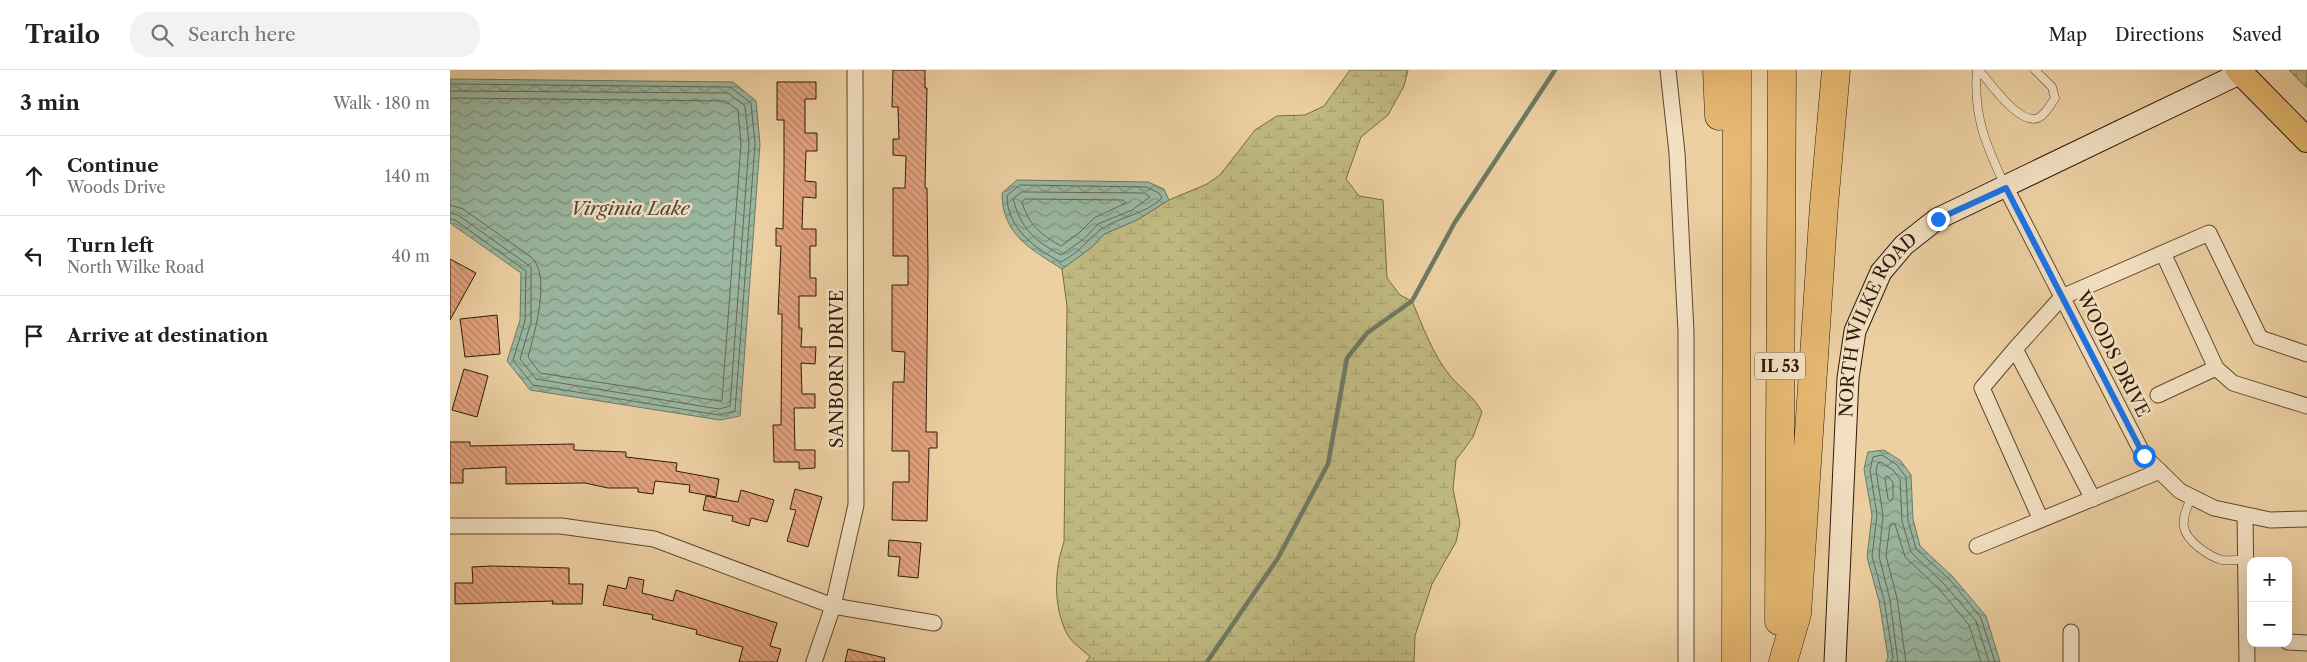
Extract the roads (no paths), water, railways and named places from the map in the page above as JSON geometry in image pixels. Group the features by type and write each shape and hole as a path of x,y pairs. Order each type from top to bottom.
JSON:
{"highway":[{"path":"1717,70 1736,423"},
{"name":"IL 53","path":"1736,70 1736,662"},
{"name":"IL 53","path":"1778,662 1782,70"},
{"path":"1783,662 1797,614 1824,205 1836,70"}],"main road":[{"path":"2240,71 2307,140"}],"street":[{"name":"SANBORN DRIVE","path":"814,662 833,606 856,505 855,70"},
{"path":"1668,70 1677,153 1686,332 1686,662"},
{"name":"NORTH WILKE ROAD","path":"1835,662 1848,378 1855,331 1881,272 1904,245 1938,219 2006,188 2240,71"},
{"name":"WOODS DRIVE","path":"2006,188 2144,456 2180,491 2214,508 2270,520 2307,519"},
{"path":"2040,520 1982,388 2062,297 2209,233 2260,338 2307,354"},
{"path":"2163,253 2216,368 2234,383 2307,406"},
{"path":"2015,350 2093,499"},
{"path":"2158,395 2216,368"},
{"path":"1977,546 2160,472"},
{"path":"2245,515 2248,602"},
{"path":"450,526 561,526 654,539 833,606 934,623"},
{"path":"2071,632 2071,662"},
{"path":"2292,642 2307,643"},
{"path":"2247,662 2248,647"}],"lane":[{"path":"1978,70 2019,115 2029,120 2040,117 2055,98 2052,87 2035,70"},
{"path":"1978,70 1976,109 1982,134 2006,188"},
{"path":"2191,497 2184,517 2184,529 2194,542 2213,558 2225,561 2246,559"}],"water":[{"name":"Virginia Lake","path":"450,79 733,82 756,101 760,144 740,416 720,420 530,390 507,361 520,320 521,273 450,223"},
{"path":"1017,180 1148,182 1164,189 1169,200 1137,220 1104,234 1092,247 1062,269 1020,239 1007,220 1003,208 1002,193"},
{"path":"1884,450 1901,461 1911,475 1913,519 1920,546 1953,577 1986,616 2000,662 1886,662 1888,657 1879,601 1867,557 1872,515 1864,469 1868,452"}],"waterway":[{"path":"1207,662 1278,558 1328,464 1347,358 1367,333 1412,301 1455,222 1555,70"}]}
